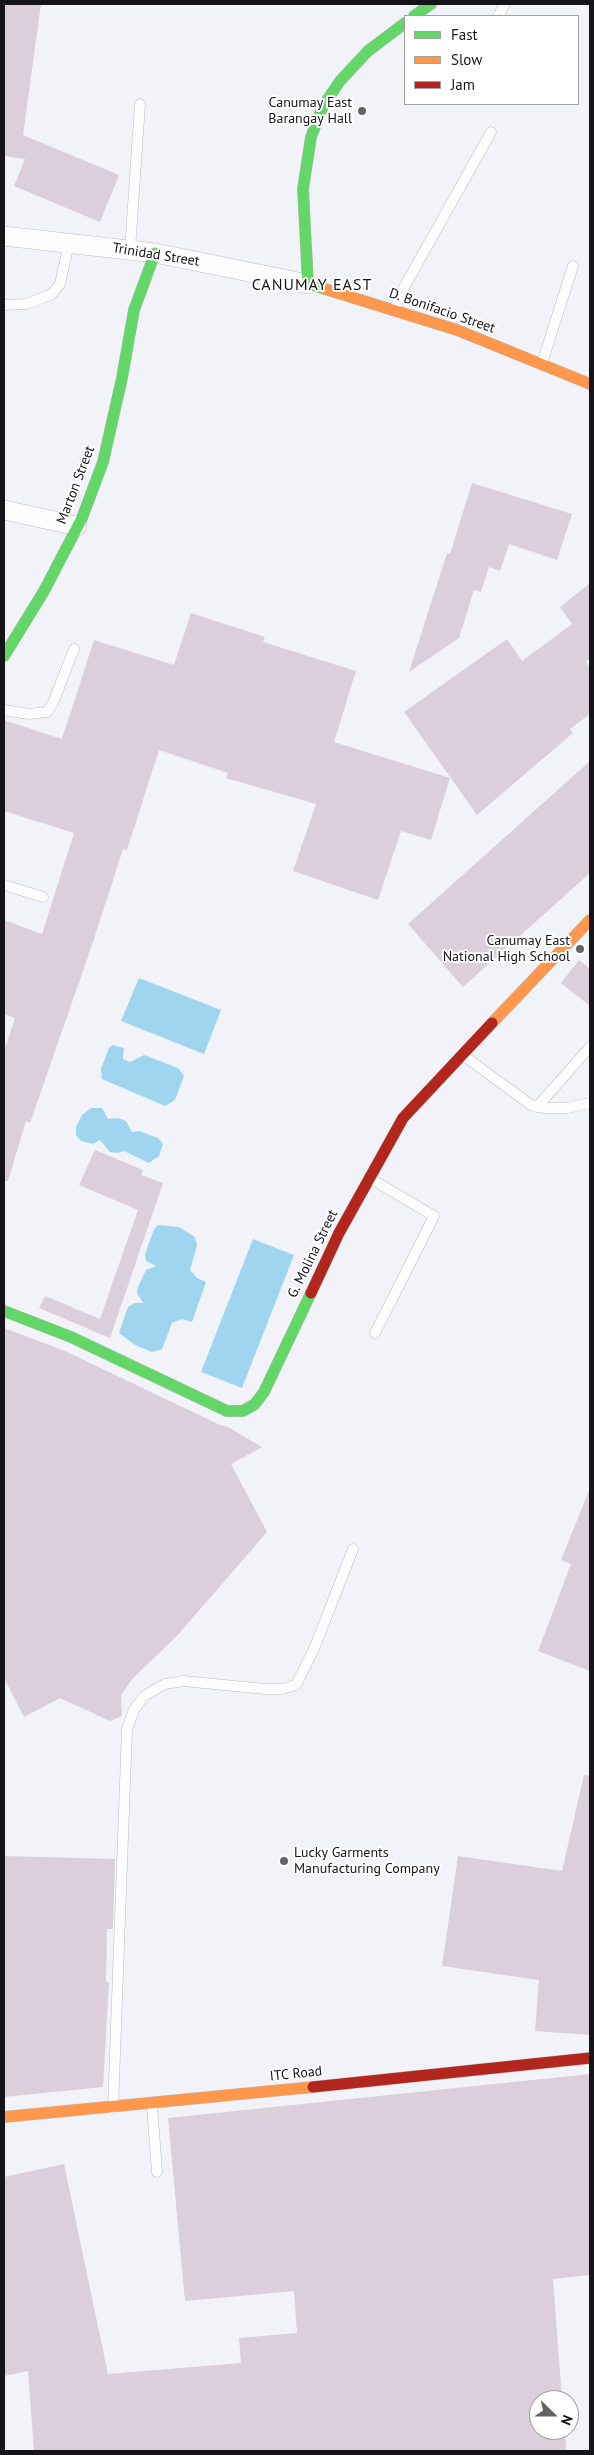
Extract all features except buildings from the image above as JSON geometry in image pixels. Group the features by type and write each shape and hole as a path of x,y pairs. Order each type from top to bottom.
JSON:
{"street":[{"path":"415,15 431,4"},
{"path":"308,284 303,189 314,129 323,106 340,81 368,51 404,24"},
{"name":"Trinidad Street","path":"4,236 155,253 308,284"},
{"name":"Marton Street","path":"4,656 44,591 78,526 103,462 122,378 134,310 155,253"},
{"name":"D. Bonifacio Street","path":"308,284 395,309 457,330 590,384"},
{"path":"4,510 78,526"},
{"name":"G. Molina Street","path":"4,1311 19,1315 71,1337 227,1411 242,1411 255,1404 264,1392 346,1207 368,1178 403,1118 590,920"},
{"name":"ITC Road","path":"4,2117 113,2108 590,2058"}],"lane":[{"path":"499,15 505,4"},
{"path":"130,250 140,104"},
{"path":"395,309 401,294 490,132"},
{"path":"4,306 26,304 52,294 60,284 69,243"},
{"path":"542,364 573,266"},
{"path":"4,710 28,714 48,712 74,649"},
{"path":"4,885 43,897"},
{"path":"537,1107 590,1047"},
{"path":"463,1055 515,1094 537,1107 567,1108 590,1103"},
{"path":"368,1178 434,1216 375,1333"},
{"path":"113,2108 127,1729 134,1710 144,1696 165,1684 183,1681 265,1689 282,1689 296,1685 307,1664 354,1549"},
{"path":"152,2104 157,2172"}],"water":[{"path":"139,978 221,1010 204,1054 121,1021"},
{"path":"113,1045 124,1048 123,1059 130,1062 144,1055 178,1068 184,1076 175,1100 165,1106 102,1079 101,1069 109,1048"},
{"path":"91,1108 102,1108 108,1119 118,1118 126,1121 132,1132 139,1131 158,1138 163,1144 159,1156 149,1163 124,1151 118,1153 110,1152 100,1140 93,1144 81,1141 76,1135 76,1127 82,1115"},
{"path":"158,1225 179,1227 195,1237 197,1245 190,1270 197,1278 206,1282 192,1322 182,1319 172,1323 162,1349 152,1352 135,1345 119,1333 128,1307 135,1303 143,1303 137,1293 138,1287 146,1270 156,1266 146,1261 145,1254 154,1229"},
{"path":"253,1239 294,1255 242,1388 201,1372"}],"traffic: fast":[{"path":"415,15 431,4"},
{"path":"325,289 308,284 303,189 311,137 323,106 340,81 368,51 404,24"},
{"path":"4,656 44,591 82,518 103,462 122,378 134,310 155,253"},
{"path":"4,1311 71,1337 227,1411 243,1411 255,1404 264,1392 311,1293"}],"traffic: slow":[{"path":"325,289 457,330 590,384"},
{"path":"492,1023 590,920"},
{"path":"4,2117 313,2087"}],"traffic: jam":[{"path":"311,1293 339,1233 403,1118 492,1023"},
{"path":"313,2087 590,2058"}],"place":[{"name":"Canumay East Barangay Hall","path":"362,111"},
{"name":"Canumay East National High School","path":"580,949"},
{"name":"Lucky Garments Manufacturing Company","path":"284,1861"}],"district":[{"name":"CANUMAY EAST","path":"312,285"}]}
